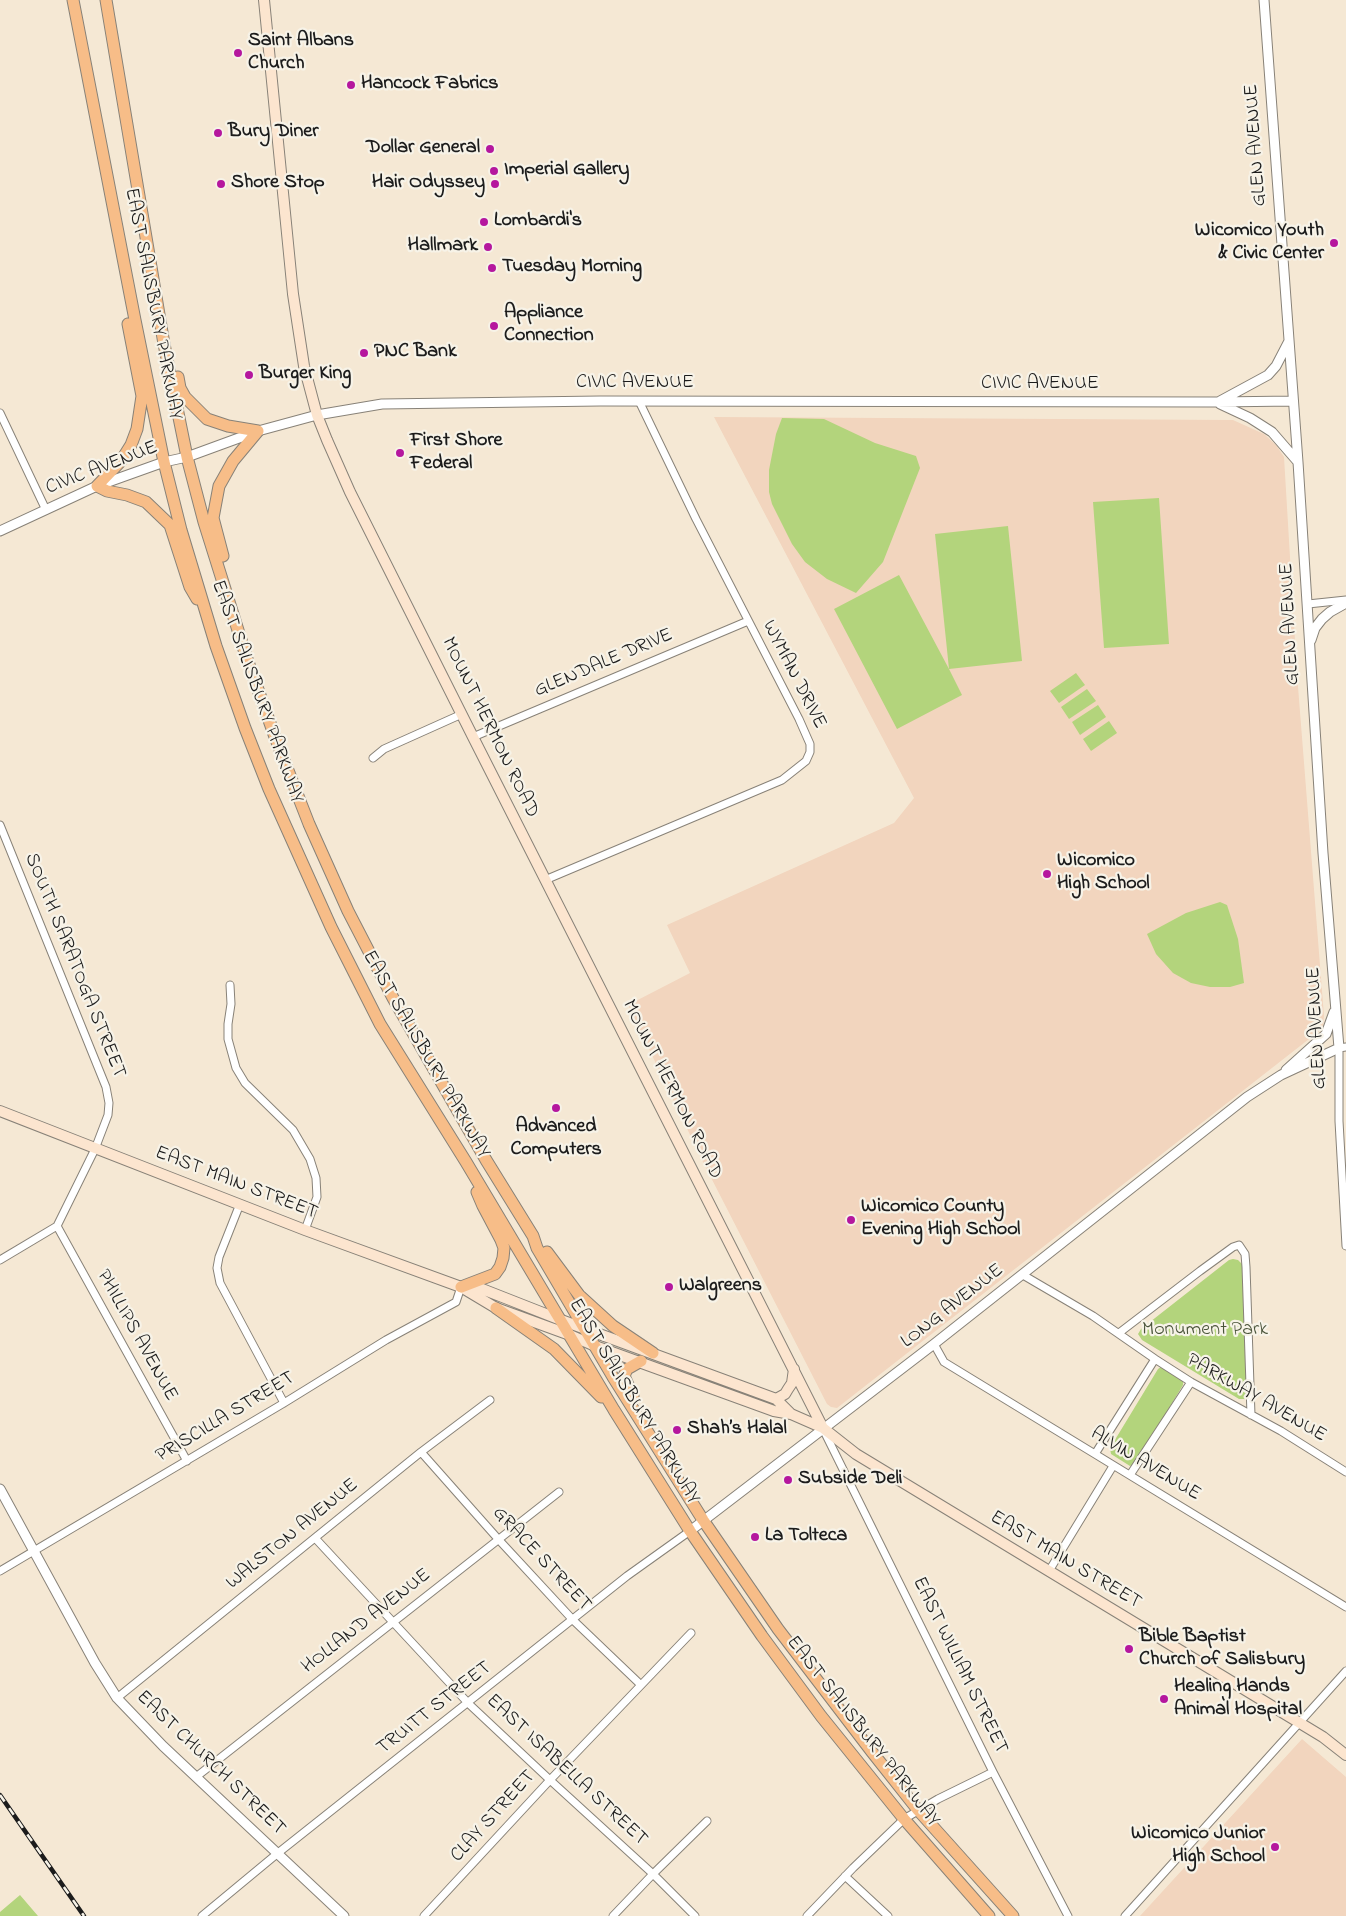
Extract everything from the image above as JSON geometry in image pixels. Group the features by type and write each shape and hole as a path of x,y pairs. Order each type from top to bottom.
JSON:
{"main road":[{"name":"EAST SALISBURY PARKWAY","path":"73,0 164,462 181,530 219,655 268,789 330,927 380,1024 466,1162 614,1410 690,1531 792,1676 904,1819 990,1916"},
{"name":"EAST SALISBURY PARKWAY","path":"106,0 150,261 187,457 204,522 247,659 275,737 309,824 348,911 393,998 532,1236 537,1248 646,1430 703,1520 778,1629 856,1731 918,1810 1013,1916"},
{"name":"MOUNT HERMON ROAD","path":"264,0 293,294 304,366 317,415 350,492 823,1428"},
{"path":"118,235 126,315 142,396 137,429 131,445 120,461 97,486 107,491 127,495 146,502 170,525 190,587 206,614"},
{"path":"150,261 164,302 180,388 185,397 194,407 213,421 228,426 258,431 227,470 219,486 213,518 219,544 246,628 247,659"},
{"name":"EAST MAIN STREET","path":"0,1112 461,1288 496,1308 774,1411 791,1414 823,1428 856,1454 1323,1737 1346,1755"},
{"path":"461,1288 495,1274 500,1267 504,1248 483,1206 466,1162"},
{"path":"532,1236 542,1245 579,1295 613,1326 653,1353"},
{"name":"EAST MAIN STREET","path":"461,1288 477,1287 776,1399 791,1414"},
{"path":"496,1308 554,1349 614,1410"},
{"path":"641,1361 628,1369 624,1376 627,1386 639,1405 646,1430"},
{"path":"776,1399 788,1390 792,1383 794,1369"}],"street":[{"name":"GLEN AVENUE","path":"1264,0 1290,341 1308,604 1309,645 1336,1007 1343,1047 1339,1121 1346,1246"},
{"path":"1217,402 1268,375 1276,366 1290,341"},
{"name":"CIVIC AVENUE","path":"0,531 97,486 164,462 187,457 258,431 317,415 358,407 406,403 1293,401"},
{"name":"WYMAN DRIVE","path":"545,880 782,780 806,761 810,752 810,744 806,734 639,402"},
{"path":"1217,402 1250,418 1272,432 1298,462"},
{"path":"0,414 46,510"},
{"path":"1308,604 1346,602"},
{"path":"1309,645 1315,628 1322,619 1346,602"},
{"name":"GLENDALE DRIVE","path":"473,737 748,621"},
{"path":"373,758 384,749 462,714"},
{"name":"SOUTH SARATOGA STREET","path":"0,824 106,1087 109,1103 108,1115 95,1149 58,1226"},
{"path":"230,985 231,1004 228,1039 236,1068 245,1083 293,1130 310,1159 316,1176 317,1197 305,1230"},
{"path":"1281,1075 1326,1034 1336,1007"},
{"name":"LONG AVENUE","path":"690,1531 1023,1275 1247,1097 1281,1075 1343,1047"},
{"path":"240,1204 219,1257 217,1268 220,1283 284,1403"},
{"path":"0,1260 58,1226"},
{"name":"PHILLIPS AVENUE","path":"58,1226 187,1461"},
{"path":"1119,1333 1233,1247 1239,1246 1245,1254 1246,1268 1251,1415"},
{"name":"PARKWAY AVENUE","path":"1023,1275 1119,1333 1191,1382 1251,1415 1346,1472"},
{"name":"PRISCILLA STREET","path":"0,1572 386,1340 456,1302 461,1288"},
{"name":"ALVIN AVENUE","path":"934,1344 944,1362 1346,1607"},
{"path":"1095,1454 1155,1359"},
{"path":"1130,1475 1191,1382"},
{"name":"WALSTON AVENUE","path":"117,1698 421,1452 490,1400"},
{"name":"EAST WILLIAM STREET","path":"823,1428 994,1772 1068,1916"},
{"name":"GRACE STREET","path":"421,1452 573,1620 641,1685"},
{"path":"1048,1572 1113,1466"},
{"name":"EAST CHURCH STREET","path":"0,1489 95,1663 117,1698 142,1726 196,1778 344,1916"},
{"name":"HOLLAND AVENUE","path":"196,1778 559,1492"},
{"name":"TRUITT STREET","path":"202,1916 278,1853 573,1620 666,1547 690,1531"},
{"name":"EAST ISABELLA STREET","path":"315,1538 469,1704 653,1874 695,1916"},
{"name":"CLAY STREET","path":"424,1916 550,1780 691,1633"},
{"path":"1125,1916 1346,1671"},
{"path":"807,1916 904,1819 994,1772"},
{"path":"613,1916 707,1821"},
{"path":"845,1876 888,1916"}],"shaded area":[{"name":"Wicomico High School","path":"714,417 1233,420 1264,434 1276,445 1284,457 1297,674 1324,1016 1323,1026 1318,1032 837,1408 827,1404 703,1162 628,1005 690,973 667,925 894,823 914,798"},
{"name":"Wicomico Junior High School","path":"1302,1739 1346,1777 1346,1916 1140,1916"}],"green space":[{"path":"782,418 824,419 875,443 916,456 920,468 883,562 856,593 827,579 805,562 792,544 772,504 769,492 769,470 776,434"},
{"path":"1159,498 1169,644 1104,648 1093,502"},
{"path":"1008,526 1022,661 949,669 935,534"},
{"path":"899,575 962,695 897,729 834,609"},
{"path":"1076,673 1085,685 1059,703 1050,691"},
{"path":"1087,689 1096,701 1069,719 1061,707"},
{"path":"1098,705 1106,717 1080,735 1072,722"},
{"path":"1109,721 1117,733 1091,751 1083,739"},
{"path":"1220,902 1227,905 1238,939 1244,983 1230,987 1210,987 1191,983 1173,973 1156,954 1147,934 1186,913"},
{"name":"Monument Park","path":"1229,1260 1238,1260 1243,1265 1249,1395 1244,1399 1239,1399 1142,1340 1138,1334 1141,1329"},
{"path":"1162,1366 1183,1380 1183,1385 1136,1463 1130,1466 1111,1454 1110,1448 1158,1369"},
{"path":"20,1895 38,1916 0,1916 0,1912"}],"railway":[{"path":"0,1795 84,1916"}],"place":[{"name":"Saint Albans Church","path":"238,53"},
{"name":"Hancock Fabrics","path":"351,85"},
{"name":"Bury Diner","path":"218,133"},
{"name":"Dollar General","path":"490,149"},
{"name":"Imperial Gallery","path":"494,171"},
{"name":"Shore Stop","path":"221,184"},
{"name":"Hair Odyssey","path":"495,184"},
{"name":"Lombardi's","path":"484,222"},
{"name":"Wicomico Youth & Civic Center","path":"1334,243"},
{"name":"Hallmark","path":"488,247"},
{"name":"Tuesday Morning","path":"492,268"},
{"name":"Appliance Connection","path":"494,326"},
{"name":"PNC Bank","path":"364,353"},
{"name":"Burger King","path":"249,375"},
{"name":"First Shore Federal","path":"400,453"},
{"name":"Wicomico High School","path":"1047,874"},
{"name":"Advanced Computers","path":"556,1108"},
{"name":"Wicomico County Evening High School","path":"851,1220"},
{"name":"Walgreens","path":"669,1287"},
{"name":"Shah’s Halal","path":"677,1430"},
{"name":"Subside Deli","path":"788,1480"},
{"name":"La Tolteca","path":"755,1537"},
{"name":"Bible Baptist Church of Salisbury","path":"1129,1649"},
{"name":"Healing Hands Animal Hospital","path":"1164,1699"},
{"name":"Wicomico Junior High School","path":"1275,1847"}]}
